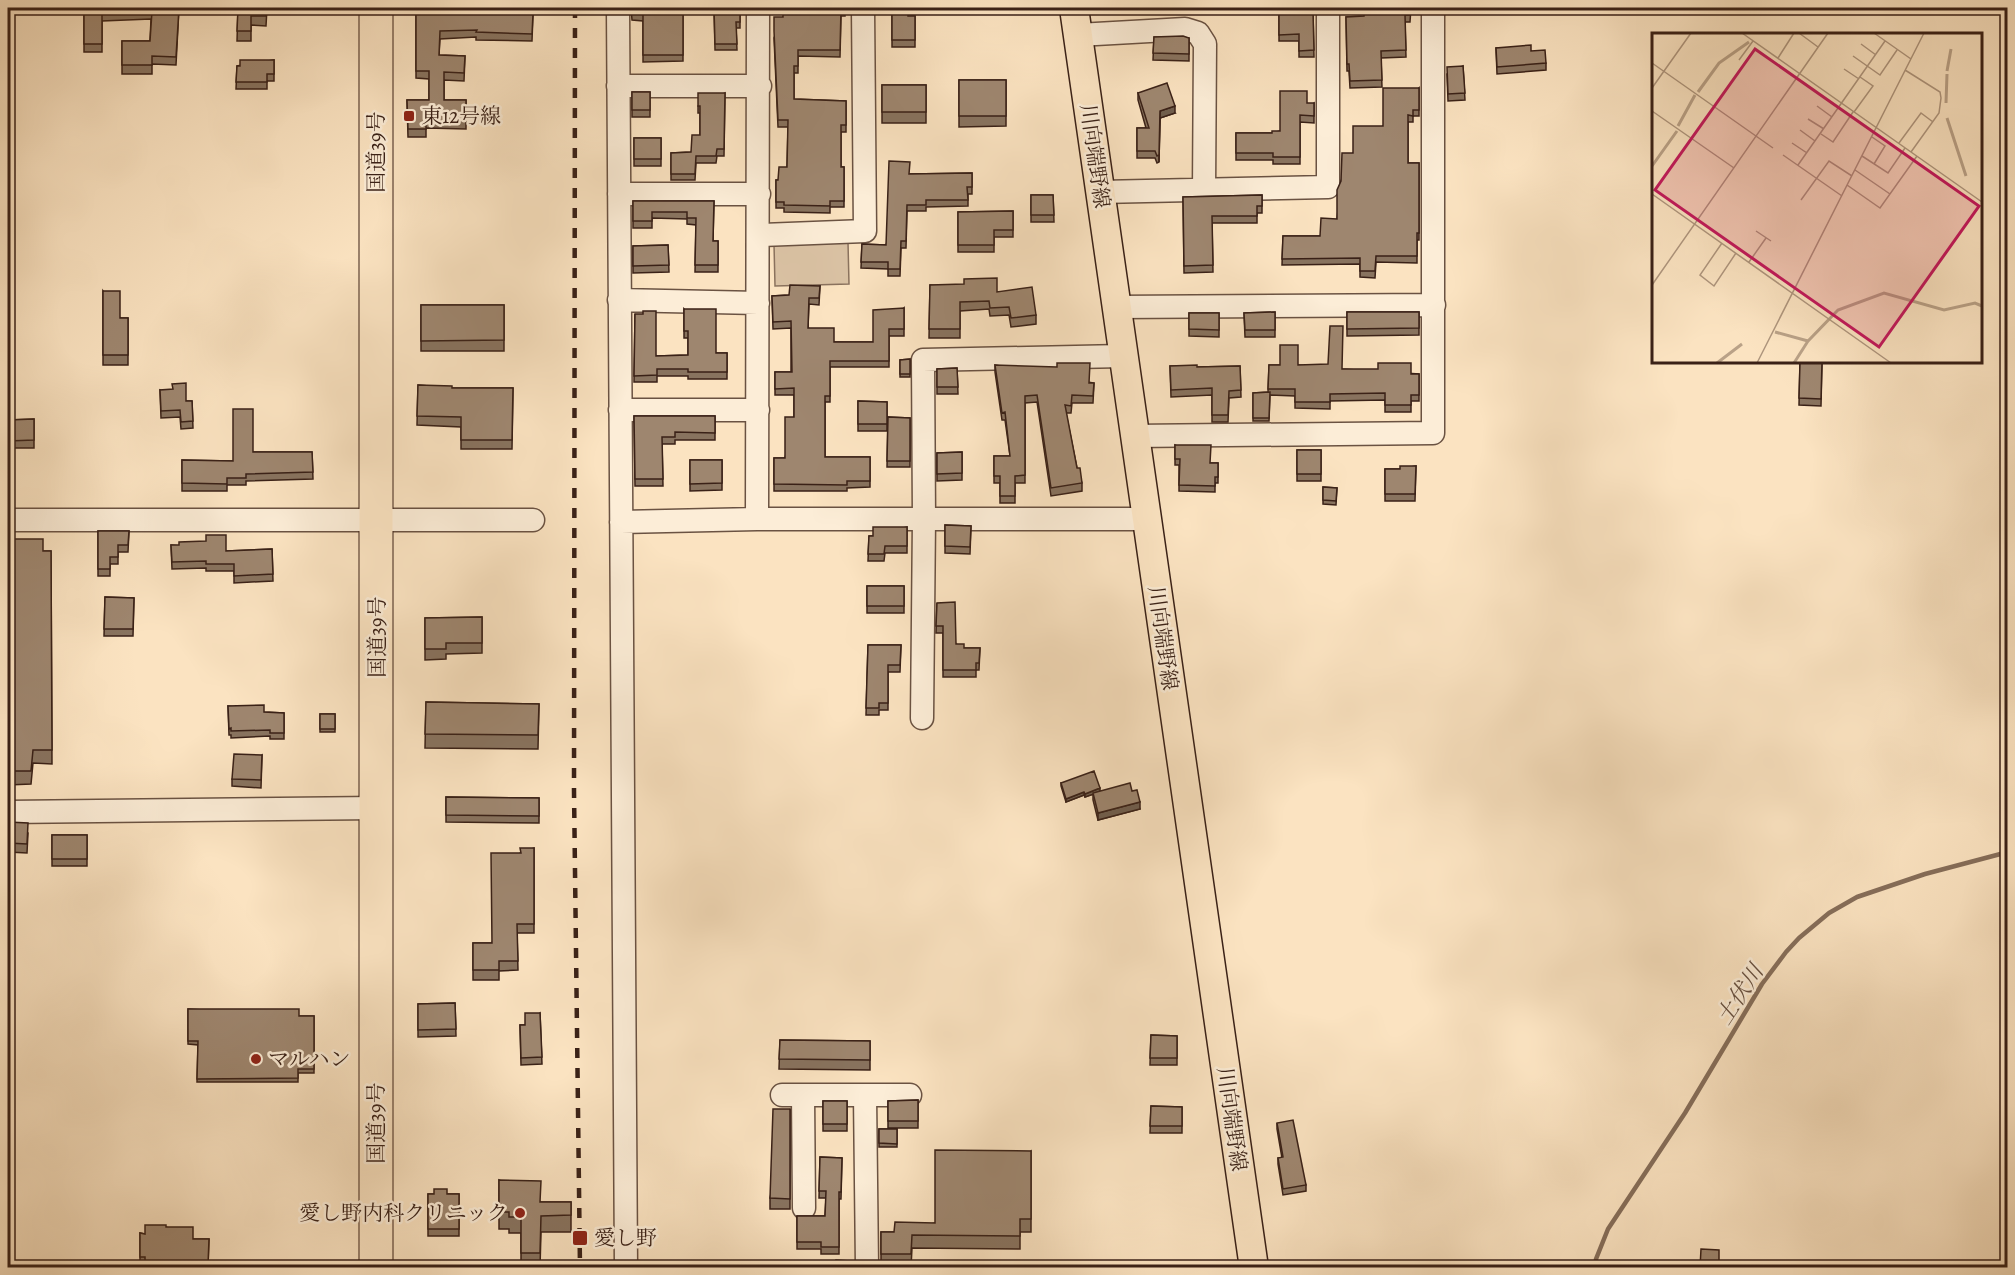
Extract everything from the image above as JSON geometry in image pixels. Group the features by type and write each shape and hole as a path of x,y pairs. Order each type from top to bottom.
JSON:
{"highway":[{"name":"国道39号","path":"376,8 376,1268"}],"main road":[{"name":"川向端野線","path":"1074,8 1254,1268"}],"street":[{"path":"618,8 626,1268"},
{"path":"758,519 759,8"},
{"path":"759,235 865,231 863,8"},
{"path":"1100,192 1328,188 1328,8"},
{"path":"1134,436 1433,433 1433,8"},
{"path":"1078,35 1185,29 1198,33 1205,44 1204,190"},
{"path":"618,86 759,86"},
{"path":"619,194 759,194"},
{"path":"620,300 759,303"},
{"path":"1116,308 1434,305"},
{"path":"922,718 923,360 1123,356"},
{"path":"620,410 758,410"},
{"path":"621,522 758,519 1146,519"},
{"path":"8,520 533,520"},
{"path":"8,812 377,808"},
{"path":"804,1208 793,1095 910,1095"},
{"path":"865,1095 867,1268"}],"shaded area":[{"path":"848,242 849,284 775,286 774,244"}],"building":[{"path":"84,8 179,8 176,57 152,56 152,65 122,65 122,41 150,41 152,11 102,12 102,44 84,44"},
{"path":"238,8 267,8 266,16 251,16 251,31 237,31"},
{"path":"416,8 460,8 460,13 499,12 499,8 515,8 515,13 533,14 532,34 476,32 477,30 440,31 439,55 465,56 464,73 444,72 444,100 466,100 466,121 426,121 426,129 408,129 407,100 429,100 429,71 416,71"},
{"path":"631,8 683,8 683,55 643,55 643,14 632,14"},
{"path":"714,8 740,9 740,22 736,22 737,44 715,44"},
{"path":"783,8 845,8 841,10 840,50 798,50 798,66 794,66 794,99 846,101 846,125 841,125 844,201 830,201 830,206 784,205 784,202 776,202 776,180 778,180 779,167 787,167 788,120 778,120 774,31 774,17 783,17"},
{"path":"892,8 908,8 908,16 915,16 915,40 892,40"},
{"path":"1364,8 1410,8 1410,15 1405,15 1406,50 1381,51 1382,80 1350,81 1349,64 1347,64 1346,17 1364,16"},
{"path":"1313,12 1314,50 1299,51 1299,34 1279,35 1279,13"},
{"path":"1183,36 1189,38 1189,54 1153,53 1154,37"},
{"path":"1531,45 1531,51 1545,50 1546,63 1497,67 1496,48"},
{"path":"240,60 274,60 274,74 267,74 267,82 236,82 237,66 240,66"},
{"path":"1463,66 1465,93 1448,94 1447,67"},
{"path":"959,80 1006,80 1006,116 959,116"},
{"path":"1167,83 1175,106 1160,111 1159,155 1157,156 1155,151 1137,151 1137,128 1149,128 1138,93"},
{"path":"882,85 926,85 926,112 882,112"},
{"path":"1383,88 1419,88 1419,110 1413,110 1413,116 1408,115 1408,163 1419,163 1417,256 1376,256 1375,271 1360,271 1360,258 1282,259 1283,236 1320,236 1321,218 1337,219 1337,190 1341,181 1342,153 1353,153 1353,126 1383,126"},
{"path":"1280,91 1307,91 1307,103 1314,103 1314,116 1300,115 1300,157 1273,157 1273,153 1236,153 1236,133 1280,131"},
{"path":"632,92 650,92 650,110 632,110"},
{"path":"698,93 725,93 724,149 717,149 716,156 696,156 695,174 671,174 671,153 691,152 692,135 700,135"},
{"path":"634,138 661,138 661,159 634,159"},
{"path":"889,161 910,162 909,174 972,173 972,187 967,187 968,200 926,200 926,205 907,205 906,241 901,241 900,269 888,269 888,262 861,262 862,244 886,245"},
{"path":"1031,195 1053,195 1054,215 1031,215"},
{"path":"1262,195 1262,206 1257,206 1257,216 1212,216 1213,265 1184,266 1183,197"},
{"path":"633,201 714,201 713,241 718,241 718,265 695,265 696,218 687,218 687,212 652,212 652,221 633,221"},
{"path":"1013,211 1013,230 994,230 994,245 958,245 958,212"},
{"path":"668,245 669,265 633,266 633,246"},
{"path":"997,278 997,292 1032,287 1036,315 1011,318 1009,307 990,308 989,301 960,302 960,329 929,329 930,285 964,284 964,279"},
{"path":"790,285 820,286 819,298 809,298 808,328 834,328 834,342 873,342 873,310 904,308 904,329 889,329 889,361 830,361 830,396 825,396 825,457 870,457 870,481 847,481 847,485 774,484 774,458 785,458 785,417 794,417 794,388 775,389 775,372 792,372 791,321 773,322 772,296 789,295"},
{"path":"103,291 120,291 120,318 128,318 128,355 103,355"},
{"path":"421,305 504,305 504,340 421,341"},
{"path":"684,309 716,309 716,353 727,353 727,372 657,369 657,375 634,376 635,314 643,314 643,311 656,311 656,356 688,355 688,331 684,331"},
{"path":"1275,312 1275,330 1245,330 1244,313"},
{"path":"1347,312 1419,312 1419,328 1347,329"},
{"path":"1189,313 1219,313 1219,330 1189,329"},
{"path":"1330,326 1343,326 1342,369 1378,369 1378,363 1411,363 1411,374 1419,374 1419,395 1411,395 1411,405 1385,405 1385,393 1330,394 1330,402 1295,402 1295,389 1268,389 1269,365 1280,365 1280,345 1298,345 1298,365 1328,364"},
{"path":"910,359 910,374 900,374 900,360"},
{"path":"1057,363 1090,363 1089,383 1094,383 1093,396 1072,395 1071,406 1065,405 1082,483 1051,488 1037,395 1025,396 1025,475 1015,476 1015,496 1000,496 1000,476 994,476 994,456 1010,456 1005,412 1002,413 995,365 1057,367"},
{"path":"1800,363 1822,363 1821,399 1799,398"},
{"path":"1197,365 1197,367 1240,366 1241,390 1229,391 1228,415 1212,415 1212,388 1171,390 1170,366"},
{"path":"957,368 958,387 937,387 937,369"},
{"path":"186,383 186,401 192,401 193,421 181,422 180,410 161,411 160,390 173,389 172,384"},
{"path":"418,385 452,386 452,388 513,388 512,440 461,440 461,417 417,416"},
{"path":"1270,392 1269,418 1253,418 1253,393"},
{"path":"858,401 887,402 887,424 858,424"},
{"path":"233,409 253,409 253,452 312,452 313,472 246,474 246,478 227,478 227,484 182,483 182,460 233,461"},
{"path":"634,416 715,416 715,433 675,432 675,437 662,437 663,479 635,479"},
{"path":"888,417 910,418 910,461 887,461"},
{"path":"34,419 34,440 8,441 8,420"},
{"path":"1175,445 1211,445 1210,463 1218,463 1218,477 1215,477 1215,486 1179,485 1180,459 1175,459"},
{"path":"1297,450 1321,450 1321,474 1297,474"},
{"path":"962,452 962,473 937,474 937,453"},
{"path":"690,460 722,460 722,483 690,484"},
{"path":"1400,466 1416,466 1415,494 1385,494 1385,469 1400,469"},
{"path":"1323,487 1337,488 1336,501 1323,500"},
{"path":"945,525 971,526 970,547 945,546"},
{"path":"873,527 907,527 907,546 885,546 884,554 868,554 869,536 873,536"},
{"path":"98,531 129,531 128,545 118,545 118,557 110,557 110,569 98,569"},
{"path":"206,535 226,535 226,551 272,549 273,574 234,576 234,564 206,564 206,561 172,562 171,545 179,545 179,542 206,541"},
{"path":"8,539 43,539 43,551 51,551 52,750 33,750 31,771 8,771"},
{"path":"867,586 904,586 904,606 867,606"},
{"path":"105,597 134,598 133,629 104,629"},
{"path":"955,602 956,644 964,644 964,648 980,648 976,670 943,670 943,626 936,626 937,603"},
{"path":"482,617 482,643 446,643 446,649 425,649 425,618"},
{"path":"868,645 901,645 900,665 888,665 888,703 879,703 879,708 866,708"},
{"path":"426,702 539,704 538,735 425,734"},
{"path":"264,705 264,712 284,713 284,733 270,733 270,730 231,731 231,728 229,729 228,706"},
{"path":"320,714 335,714 335,729 320,729"},
{"path":"234,754 262,755 261,780 232,779"},
{"path":"1094,771 1100,788 1066,799 1061,783"},
{"path":"1130,783 1132,791 1137,790 1140,802 1098,813 1093,793"},
{"path":"446,797 539,798 539,816 446,815"},
{"path":"8,822 28,823 27,844 8,843"},
{"path":"52,835 87,835 87,859 52,859"},
{"path":"520,848 534,848 534,924 517,924 518,961 499,961 499,970 473,970 473,943 492,943 491,853 521,853"},
{"path":"455,1003 456,1029 418,1030 418,1004"},
{"name":"マルハン","path":"188,1009 299,1009 299,1016 314,1016 314,1069 298,1069 298,1078 197,1079 198,1041 188,1041"},
{"path":"525,1013 540,1013 542,1057 521,1058 520,1025 525,1025"},
{"path":"1151,1035 1177,1036 1177,1058 1150,1058"},
{"path":"780,1040 870,1041 870,1060 779,1059"},
{"path":"918,1100 918,1121 888,1121 888,1101"},
{"path":"823,1101 847,1101 847,1124 823,1124"},
{"path":"1151,1106 1182,1107 1182,1126 1150,1126"},
{"path":"773,1109 790,1109 790,1199 770,1198"},
{"path":"1293,1120 1306,1185 1283,1189 1278,1158 1283,1157 1277,1123"},
{"path":"879,1129 897,1129 897,1144 879,1143"},
{"path":"935,1150 1031,1151 1031,1219 1020,1219 1020,1236 912,1235 911,1254 881,1254 881,1232 894,1232 895,1222 935,1223"},
{"path":"820,1157 842,1158 841,1192 839,1192 839,1247 821,1247 821,1242 797,1242 797,1216 825,1216 826,1191 819,1191"},
{"path":"499,1180 541,1181 540,1202 571,1202 571,1215 541,1216 540,1253 521,1253 521,1217 509,1217 509,1212 499,1212"},
{"path":"434,1189 447,1189 447,1194 459,1194 459,1229 428,1229 428,1194 434,1194"},
{"path":"145,1225 193,1227 193,1239 209,1239 208,1265 183,1264 183,1262 145,1262 145,1257 140,1257 140,1233 145,1234"},
{"path":"1701,1249 1719,1250 1719,1268 1700,1268"},
{"path":"836,1260 850,1261 850,1268 836,1268"},
{"path":"267,1266 267,1268 220,1268 220,1267"},
{"path":"292,1266 307,1266 307,1268 292,1268"}],"waterway":[{"name":"土伏川","path":"1595,1268 1596,1259 1608,1229 1685,1113 1762,984 1799,938 1829,913 1857,897 1925,874 2008,852"}],"railway":[{"path":"575,8 574,791 580,1268"}],"place":[{"name":"東12号線","path":"409,116"},
{"name":"マルハン","path":"256,1059"},
{"name":"愛し野内科クリニック","path":"520,1213"},
{"name":"愛し野","path":"580,1238"}]}
